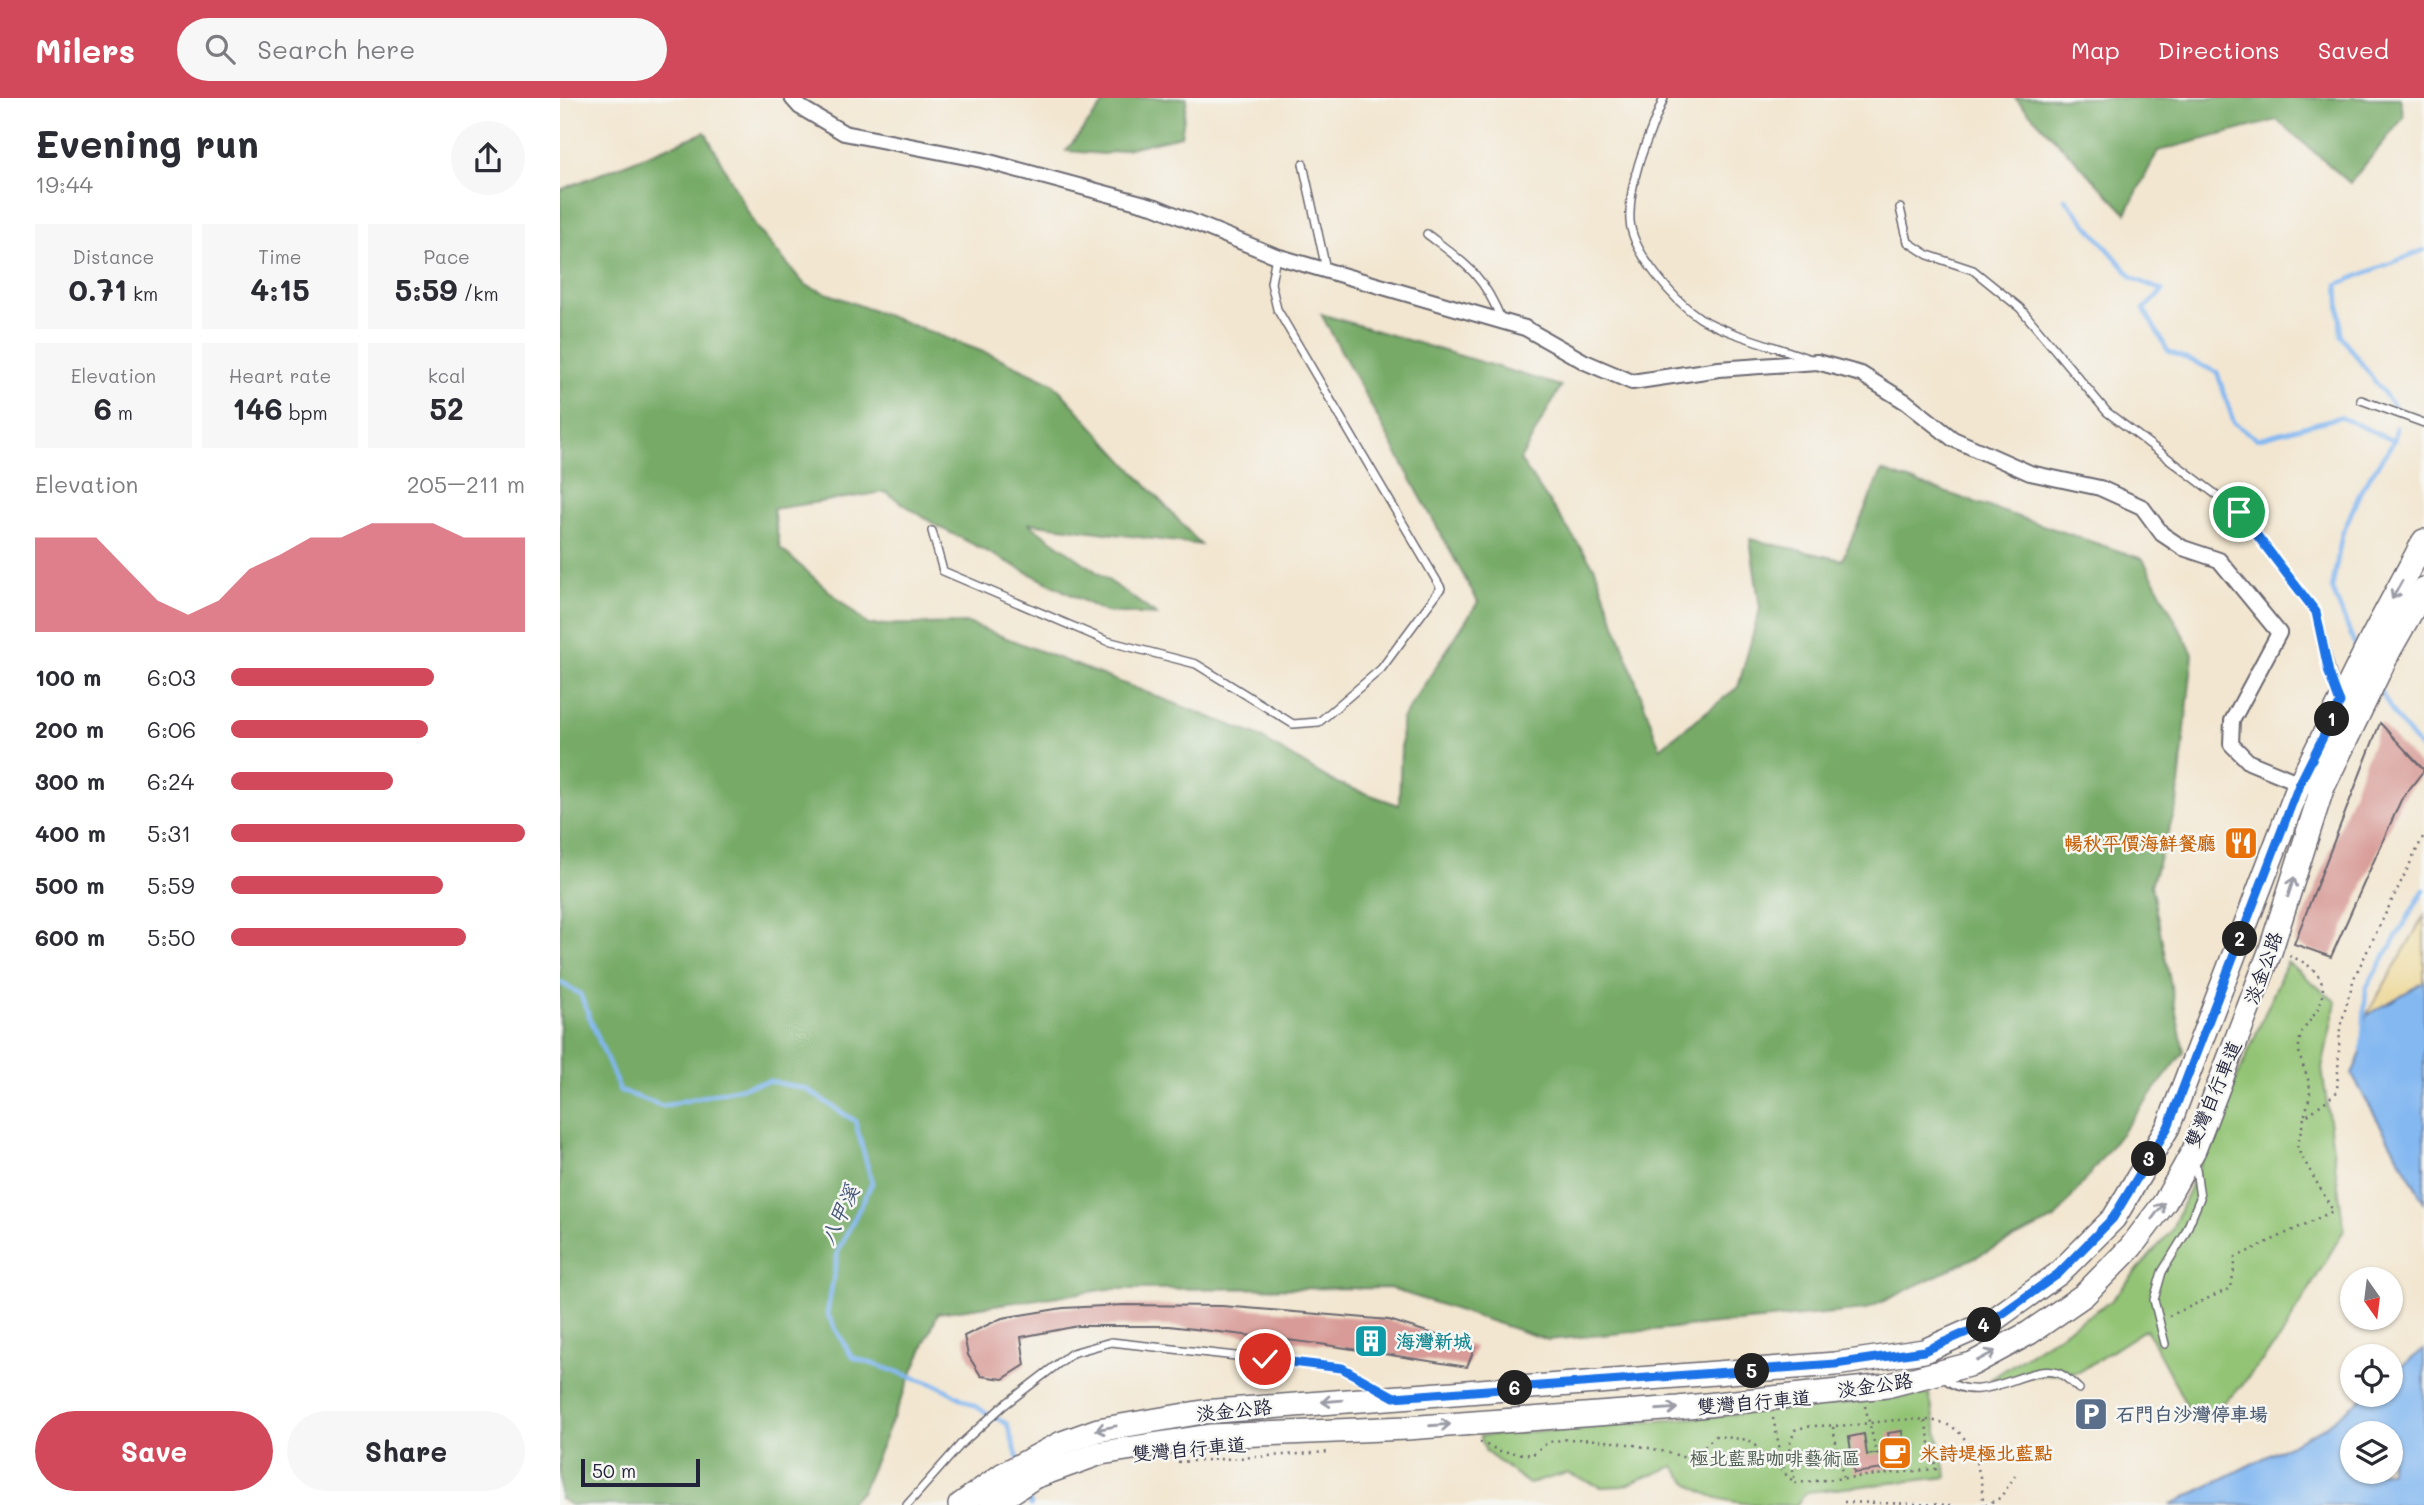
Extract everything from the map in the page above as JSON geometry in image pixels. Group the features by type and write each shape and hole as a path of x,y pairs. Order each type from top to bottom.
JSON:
{"main road":[{"path":"2349,708 2424,541"},
{"path":"2380,644 2424,589"},
{"name":"淡金公路","path":"1032,1468 1101,1453 1210,1436 1835,1364 1924,1351 1992,1321 2058,1274 2113,1218 2168,1127 2299,785 2349,708"},
{"name":"淡金公路","path":"960,1505 1007,1483 1098,1430 1203,1412 1401,1413 1678,1408 1886,1385 1940,1374 1972,1364 2029,1333 2084,1295 2131,1247 2158,1211 2193,1150 2270,952 2349,708"},
{"name":"淡金公路","path":"992,1505 1007,1483"}],"street":[{"path":"792,98 800,107 844,133 982,160 1156,207 1276,256 1525,328 1585,362 1632,383 1719,369 1817,362 1861,374 1906,402 1953,439 2030,472 2100,488 2142,507 2161,534 2182,548 2219,559 2279,633 2232,721 2231,744 2249,762 2299,785 2322,789"}],"lane":[{"path":"1664,98 1635,182 1630,222 1649,267 1669,293 1702,319 1817,362"},
{"path":"1303,164 1326,271"},
{"path":"1900,208 1908,242 1928,255 1973,270 1992,285 2020,308 2107,412 2239,512 2316,612 2329,673 2349,708"},
{"path":"1427,234 1473,269 1490,290 1502,322"},
{"path":"932,531 943,571 1107,641 1196,664 1293,724 1319,722 1381,669 1441,588 1277,309 1271,283 1276,256"},
{"path":"2361,400 2424,423"},
{"path":"2165,1344 2154,1300 2162,1272 2184,1236 2200,1198 2193,1150"},
{"path":"907,1505 961,1444 1003,1406 1072,1353 1111,1342 1342,1368 1401,1413"},
{"path":"1940,1374 1952,1385 1975,1388 1992,1387 2047,1372 2059,1373 2080,1388"}],"path":[{"path":"2304,1118 2337,1092 2340,1028 2354,978 2424,835"},
{"path":"2159,1321 2231,1288 2236,1257 2333,1211 2297,1148 2310,1092 2299,1048 2303,1027 2318,1011 2322,990 2319,973 2311,964 2283,955"},
{"path":"1865,1406 1877,1454"},
{"path":"1773,1416 1785,1473"},
{"path":"1795,1483 1789,1446 1795,1430 1912,1418 1952,1427 1970,1448 1983,1480 1984,1505 2000,1498 2015,1476"},
{"path":"1795,1483 1936,1469 1925,1421"},
{"path":"1833,1427 1843,1478"},
{"path":"1482,1437 1469,1438 1500,1451 1532,1455 1549,1442 1580,1440 1643,1446 1688,1459 1716,1436 1749,1440 1795,1483"},
{"name":"雙灣自行車道","path":"1173,1462 1334,1451"},
{"path":"1844,1502 1952,1505"}],"green space":[{"path":"1108,98 1187,98 1181,136 1104,154 1066,151"},
{"path":"2015,98 2400,98 2404,117 2350,183 2277,120 2158,151 2126,213"},
{"path":"705,132 756,227 805,285 997,357 1053,383 1201,545 1028,523 1157,615 1105,612 937,526 885,492 773,509 780,548 868,625 968,623 1256,735 1334,782 1399,805 1402,719 1478,602 1321,314 1561,386 1520,460 1595,568 1660,748 1738,687 1760,609 1750,539 1842,560 1882,471 2143,559 2193,654 2177,804 2151,885 2184,1052 2055,1219 1865,1310 1548,1340 1389,1288 1109,1289 938,1313 862,1491 847,1505 571,1505 560,1499 560,190"},
{"path":"2287,962 2336,1002 2322,1068 2344,1230 2280,1339 2235,1393 2196,1423 2146,1329 2079,1372 1989,1380 2111,1301 2171,1231"},
{"name":"極北藍點咖啡藝術區","path":"1929,1394 1947,1477 1807,1492 1796,1505 1742,1503 1710,1495 1696,1489 1674,1466 1623,1486 1601,1487 1567,1473 1529,1484 1486,1452 1480,1436 1774,1411"}],"sand":[{"path":"2424,916 2424,982 2366,1016"}],"water":[{"path":"2424,982 2424,1202 2352,1075 2362,1050 2366,1016"},
{"path":"2424,1349 2424,1505 2170,1505 2323,1428 2350,1407 2403,1407 2403,1366"}],"building":[{"path":"2380,723 2424,770 2401,800 2331,957 2294,944"},
{"name":"海灣新城","path":"1124,1305 1222,1306 1389,1320 1475,1347 1467,1367 1320,1344 1169,1326 1078,1326 1021,1337 1025,1365 1003,1379 981,1376 968,1355 964,1336 1002,1318 1063,1308"},
{"name":"米詩堤極北藍點","path":"1902,1431 1907,1466 1854,1473 1849,1437 1864,1434 1867,1455 1891,1452 1888,1433"}],"waterway":[{"path":"2065,199 2133,278 2163,291 2144,309 2168,351 2217,372 2234,423 2257,439 2340,417 2394,441"},
{"path":"2398,412 2341,336 2338,284 2424,250"},
{"path":"2357,650 2332,589 2342,534 2362,488 2394,441 2396,427"},
{"path":"2379,688 2394,715 2424,753"},
{"path":"2362,1050 2366,988 2424,890"},
{"name":"八甲溪","path":"560,982 580,994 620,1091 663,1106 769,1081 806,1089 855,1121 872,1183 838,1251 827,1314 852,1357 937,1385 1007,1424 1018,1459"},
{"name":"八甲溪","path":"1027,1491 1031,1505"}],"place":[{"name":"暢秋平價海鮮餐廳","path":"2241,843"},
{"name":"海灣新城","path":"1371,1341"},
{"name":"石門白沙灣停車場","path":"2091,1414"},
{"name":"米詩堤極北藍點","path":"1895,1453"}],"route":[{"path":"1265,1359 1342,1368 1394,1397 1835,1364 1924,1351 1992,1321 2058,1274 2113,1218 2168,1127 2299,785 2340,703 2329,673 2316,612 2239,512"}]}
